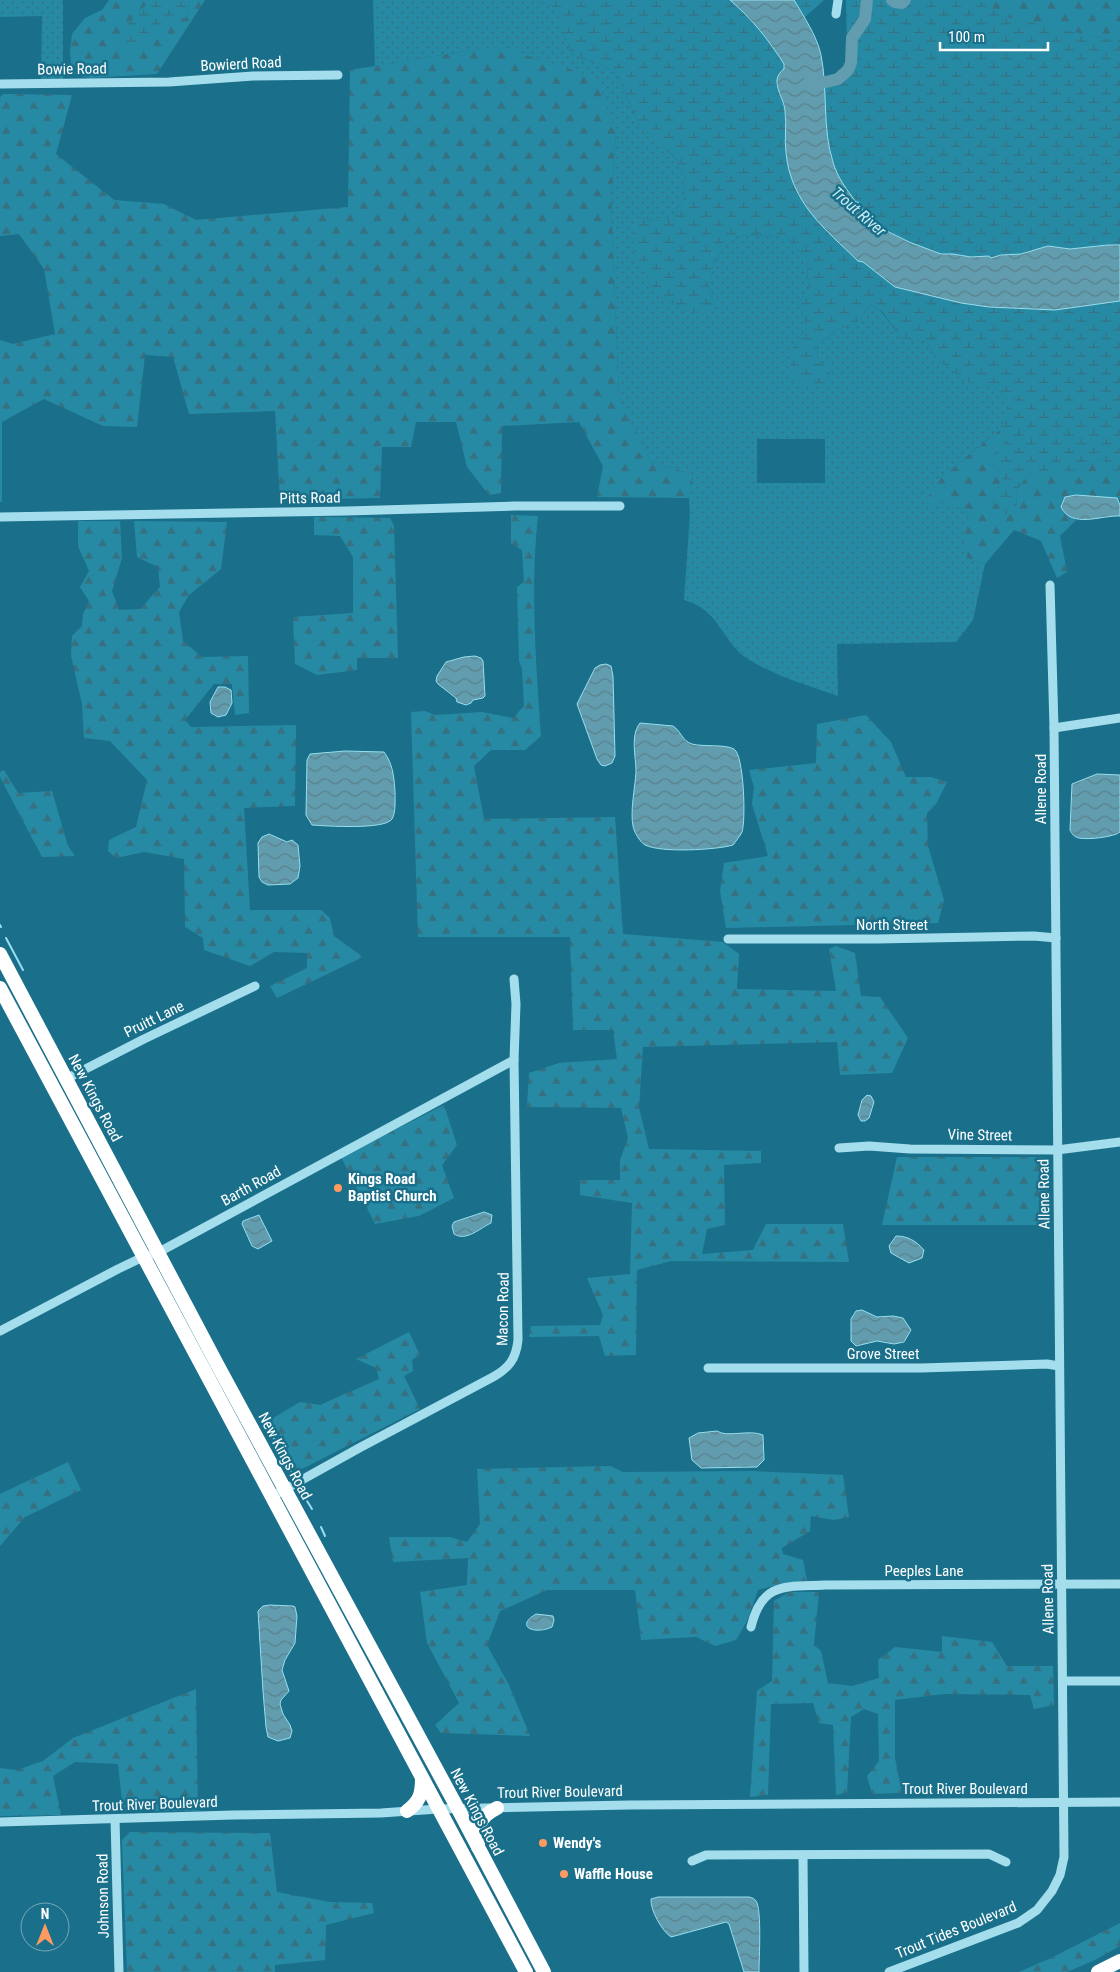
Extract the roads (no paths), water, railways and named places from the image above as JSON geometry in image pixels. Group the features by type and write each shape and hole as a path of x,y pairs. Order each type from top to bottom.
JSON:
{"highway":[{"name":"New Kings Road","path":"0,954 544,1972"},
{"name":"New Kings Road","path":"0,988 526,1972"},
{"path":"298,1546 325,1579 340,1608 344,1612 352,1614"},
{"path":"338,1622 344,1622 349,1625 377,1677 404,1711"},
{"path":"407,1811 420,1799 422,1780"},
{"path":"478,1848 480,1822 486,1814 496,1808"},
{"path":"1098,1972 1120,1961"}],"street":[{"path":"836,14 838,0"},
{"name":"Bowierd Road","path":"145,82 253,76 338,75"},
{"name":"Bowie Road","path":"0,84 145,82"},
{"name":"Pitts Road","path":"0,517 356,511 515,506 620,506"},
{"name":"Allene Road","path":"1050,585 1054,728 1064,1802"},
{"path":"1054,728 1120,718"},
{"name":"North Street","path":"728,939 1034,936 1056,938"},
{"name":"Macon Road","path":"271,1497 493,1377 513,1361 518,1340 514,1060 516,1004 514,979"},
{"name":"Pruitt Lane","path":"66,1079 255,986"},
{"path":"13,1013 27,1005"},
{"name":"Barth Road","path":"0,1331 143,1257 159,1252 514,1060"},
{"name":"Vine Street","path":"839,1148 869,1146 910,1149 1057,1150 1120,1142"},
{"name":"Grove Street","path":"708,1368 922,1368 1047,1364 1059,1366"},
{"name":"Peeples Lane","path":"751,1626 757,1608 763,1598 770,1592 788,1587 825,1585 1120,1584"},
{"path":"1063,1681 1120,1681"},
{"name":"Trout Tides Boulevard","path":"888,1972 1018,1923 1038,1910 1052,1891 1060,1875 1064,1857 1064,1802"},
{"name":"Trout River Boulevard","path":"0,1822 381,1814 438,1809 629,1804 1120,1802"},
{"name":"Johnson Road","path":"115,1819 119,1972"},
{"path":"692,1861 706,1855 989,1854 1006,1862"},
{"path":"803,1856 804,1972"}],"water":[{"name":"Trout River","path":"730,0 794,0 813,34 821,55 827,136 835,168 846,188 864,212 889,232 941,254 971,257 989,256 991,258 1001,255 1021,254 1048,246 1070,249 1120,245 1120,301 1055,310 989,307 961,303 895,287 863,262 858,261 822,226 802,201 789,171 786,153 785,111 777,84 779,74 784,69 784,64 759,30"},
{"path":"1076,495 1117,498 1120,505 1120,516 1088,519 1072,518 1061,507 1065,497"},
{"path":"475,656 483,661 485,696 473,700 466,705 457,702 456,698 436,681 446,662"},
{"path":"606,664 611,666 613,676 615,756 612,763 605,766 601,765 597,759 577,704 595,668"},
{"path":"218,687 225,687 231,690 232,703 226,715 218,717 211,713 210,702"},
{"path":"640,723 673,726 686,741 692,744 730,747 734,749 740,763 742,775 744,815 742,832 733,845 675,850 653,848 645,845 639,839 634,828 632,813 636,772 634,740"},
{"path":"345,751 384,752 391,766 395,792 395,809 392,819 379,825 367,826 312,825 306,815 307,760 310,754"},
{"path":"1097,774 1120,775 1120,832 1101,838 1077,838 1070,830 1072,784"},
{"path":"269,834 287,842 292,840 298,845 300,866 298,878 290,884 268,885 262,882 259,877 258,843 262,837"},
{"path":"867,1095 871,1096 874,1102 869,1118 861,1121 858,1115 862,1100"},
{"path":"484,1212 492,1215 491,1223 468,1235 459,1236 454,1234 452,1226 454,1222"},
{"path":"259,1215 272,1241 258,1249 252,1246 242,1224 243,1221"},
{"path":"896,1236 908,1238 918,1244 924,1250 922,1258 909,1263 891,1253 889,1246"},
{"path":"862,1310 877,1317 893,1316 903,1318 911,1330 904,1342 894,1344 877,1341 856,1346 851,1341 851,1319 856,1311"},
{"path":"717,1431 726,1434 757,1433 763,1435 764,1460 757,1467 701,1468 692,1460 689,1438 698,1433"},
{"path":"263,1606 293,1606 297,1616 295,1643 285,1660 282,1670 289,1691 280,1704 292,1731 290,1738 278,1741 268,1737 266,1727 258,1611"},
{"path":"536,1614 553,1616 552,1627 539,1630 529,1628 527,1623"},
{"path":"658,1897 749,1897 754,1899 758,1906 759,1914 759,1972 744,1972 729,1924 726,1922 671,1937 660,1925 652,1909 651,1899"}],"waterway":[{"path":"809,82 826,82 838,79 848,70 851,63 852,38 865,19 867,0"},
{"path":"892,0 902,3 905,0"},
{"path":"6,938 23,970"},
{"path":"269,1429 293,1475"},
{"path":"299,1488 312,1509"},
{"path":"321,1527 325,1536"}],"place":[{"name":"Kings Road Baptist Church","path":"338,1188"},
{"name":"Wendy's","path":"543,1843"},
{"name":"Waffle House","path":"564,1874"}]}
